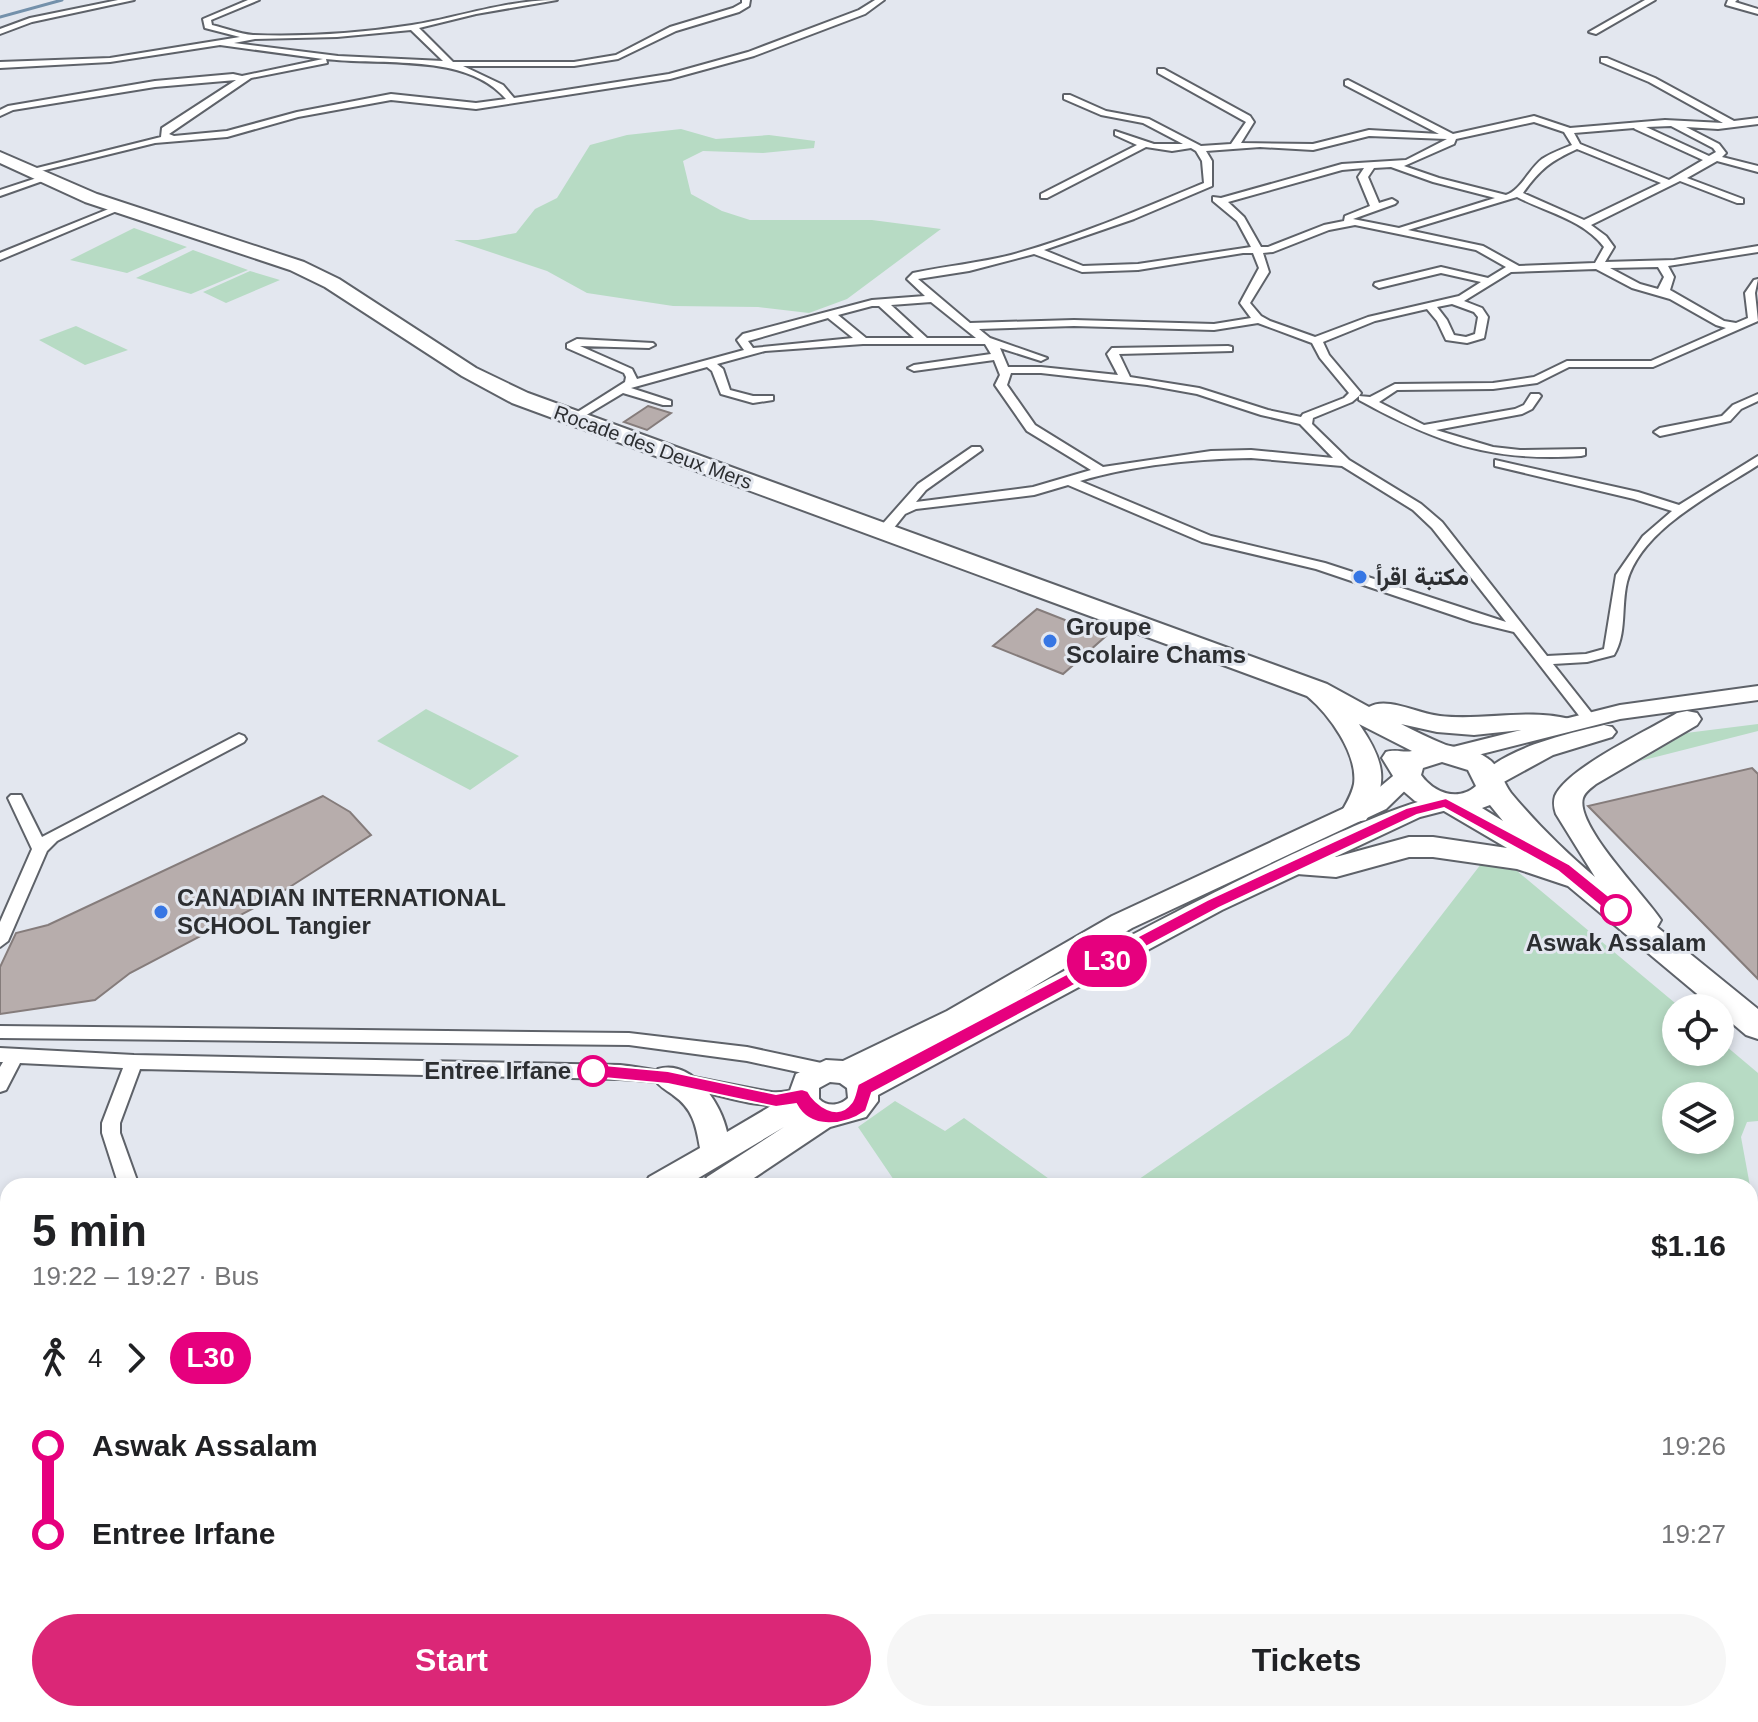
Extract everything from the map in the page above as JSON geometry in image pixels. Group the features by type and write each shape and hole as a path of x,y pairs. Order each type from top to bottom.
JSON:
{"highway":[{"name":"Rocade des Deux Mers","path":"15,166 119,208 297,266 332,283 477,377 513,395 1328,695 1384,728 1478,764 1491,783 1573,875 1758,1027"},
{"name":"Rocade des Deux Mers","path":"1328,695 1353,715 1408,774 1417,789 1448,803 1573,875"},
{"path":"1328,695 1437,724 1474,727 1521,722 1560,725"},
{"path":"1328,695 1365,761 1368,782 1356,813"},
{"path":"1664,949 1629,897 1579,833 1569,812 1568,801 1573,789 1597,770 1687,719"},
{"path":"1408,774 1410,764 1418,758 1448,754"},
{"path":"1448,803 1480,800 1491,783"},
{"path":"1295,866 1336,867 1409,847 1433,847 1521,860 1573,875"}],"main road":[{"path":"1448,754 1589,719 1758,693"},
{"path":"1491,783 1512,763 1585,737 1758,709"},
{"path":"845,1077 957,1018 1122,922 1392,794 1408,774"},
{"path":"810,1105 806,1082 845,1077 1411,811 1448,803"},
{"path":"668,1077 693,1091 705,1106 716,1153"},
{"path":"674,1178 810,1105 840,1117 855,1111 863,1101 845,1077"},
{"path":"727,1178 810,1105"}],"street":[{"path":"0,32 30,20 130,0"},
{"path":"255,0 210,16 207,25 255,37"},
{"path":"0,65 110,60 255,37 337,35 413,27 456,15 553,0"},
{"path":"223,44 338,58 451,64 563,65 605,60 629,52 673,29 736,10 746,4 746,0"},
{"path":"0,193 15,166 172,138 227,134 297,115 391,97 415,97 469,106 651,79 703,68 751,54 862,12 880,0"},
{"path":"1593,32 1651,0"},
{"path":"1733,0 1730,4 1758,12"},
{"path":"413,27 451,64 500,87 512,101"},
{"path":"0,113 11,108 155,84 221,77 243,79 338,58"},
{"path":"1604,60 1652,80 1733,124"},
{"path":"1161,71 1247,118 1250,122 1235,145"},
{"path":"172,138 164,135 165,130 243,79"},
{"path":"1348,83 1452,137"},
{"path":"1041,358 990,341 934,299 913,281 914,276 982,266 1034,250 1196,192 1211,181 1206,156 1196,147 1146,121 1104,113 1067,97"},
{"path":"1118,133 1142,146 1175,149 1235,145 1316,147 1369,133 1452,137 1525,119 1546,121 1569,131 1672,123 1733,124 1758,121"},
{"path":"1584,224 1680,178 1714,159 1721,151 1672,123"},
{"path":"1638,127 1714,159 1758,169"},
{"path":"1569,131 1577,146 1669,183"},
{"path":"1329,161 1353,166 1395,166 1422,157 1451,142 1452,137"},
{"path":"1044,196 1142,146"},
{"path":"1397,229 1513,196 1548,159 1577,146"},
{"path":"1302,147 1317,157"},
{"path":"1221,201 1353,166"},
{"path":"1371,166 1363,177 1375,206"},
{"path":"1395,166 1436,180 1513,196 1584,224 1604,239 1609,247 1598,266"},
{"path":"1680,178 1740,201"},
{"path":"1196,192 1221,201 1236,211 1257,250 1264,272 1245,303 1248,311 1260,320 1317,341 1324,356 1355,393 1491,461 1535,469 1683,510"},
{"path":"1349,222 1354,214 1392,202"},
{"path":"0,257 119,208"},
{"path":"1034,250 1078,268 1159,264 1269,250 1309,233 1349,222 1397,229 1479,248 1516,268"},
{"path":"1317,341 1323,336 1372,319 1455,301 1516,268 1661,264 1721,258 1758,249"},
{"path":"1661,264 1669,277 1663,289 1720,323 1738,327"},
{"path":"1598,266 1636,286 1672,296"},
{"path":"1379,285 1441,270 1488,281"},
{"path":"1370,402 1395,387 1493,386 1537,380 1567,364 1653,364 1754,319 1750,293 1758,282"},
{"path":"751,352 742,340 747,336 881,302 934,299"},
{"path":"1430,306 1442,320 1450,338 1467,340 1480,336 1483,317 1478,310 1455,301"},
{"path":"881,302 924,341"},
{"path":"829,313 863,341"},
{"path":"969,326 1074,323 1214,327 1260,320"},
{"path":"625,386 632,377 628,371 571,346 581,341 649,345"},
{"path":"574,418 625,386 751,352 863,341 990,341"},
{"path":"990,341 1005,370 1001,385 1024,422 1101,471"},
{"path":"1126,380 1113,354 1116,350 1228,349"},
{"path":"914,368 998,356"},
{"path":"710,364 717,369 725,392 753,400 769,398"},
{"path":"1005,370 1041,370 1199,391 1265,413 1304,421 1345,463 1428,515 1478,573 1517,629 1589,719"},
{"path":"625,386 667,403"},
{"path":"1304,421 1317,410 1348,400 1355,393"},
{"path":"1422,429 1518,412 1528,407 1535,396"},
{"path":"1660,432 1726,419 1737,407 1758,397"},
{"path":"1456,444 1520,455 1581,452"},
{"path":"884,531 922,487 976,450"},
{"path":"901,511 925,504 1034,491 1101,471 1232,454 1345,463"},
{"path":"1542,660 1587,658 1613,648 1617,595 1628,563 1649,535 1758,460"},
{"path":"1072,482 1207,539 1320,566 1517,629"},
{"path":"0,941 40,849 63,828 239,739"},
{"path":"16,798 40,849"},
{"path":"0,1032 629,1039 747,1054 845,1077"},
{"path":"0,1085 7,1055 134,1062 558,1070 668,1077 767,1099 810,1105"},
{"path":"126,1178 111,1133 111,1123 134,1062"}],"green space":[{"path":"681,129 716,139 769,135 815,141 814,148 763,153 703,151 683,161 691,194 722,211 750,220 872,220 941,229 847,299 809,313 758,307 673,306 587,293 547,271 454,240 478,240 516,233 535,209 557,198 590,145 627,135"},
{"path":"134,228 187,247 127,273 70,260"},
{"path":"193,250 248,270 191,294 136,278"},
{"path":"250,271 280,280 226,303 203,292"},
{"path":"76,326 128,350 85,365 39,340"},
{"path":"426,709 519,756 470,790 377,741"},
{"path":"1758,724 1758,731 1640,761 1686,733"},
{"path":"1481,864 1517,871 1664,994 1662,1066 1734,1066 1734,1053 1758,1073 1758,1121 1747,1122 1741,1137 1749,1178 1141,1178 1349,1035"},
{"path":"895,1101 945,1131 964,1118 1048,1178 893,1178 858,1127"}],"building":[{"path":"648,406 671,413 647,430 624,422"},
{"name":"Groupe Scolaire Chams","path":"1037,609 1106,636 1063,674 993,646"},
{"path":"1752,768 1758,774 1758,979 1588,806"},
{"name":"CANADIAN INTERNATIONAL SCHOOL Tangier","path":"323,796 350,812 371,835 271,899 130,973 95,1000 0,1014 0,967 16,933 48,925"}],"waterway":[{"path":"0,17 62,0"}],"bus line":[{"name":"L30","path":"593,1071 668,1077 758,1098 776,1100 802,1096 805,1105 817,1114 832,1117 848,1115 860,1106 864,1089 1213,904 1411,811 1446,802 1564,867 1616,910"}],"place":[{"name":"مكتبة اقرأ","path":"1360,577"},
{"name":"Groupe Scolaire Chams","path":"1050,641"},
{"name":"Aswak Assalam","path":"1616,910"},
{"name":"CANADIAN INTERNATIONAL SCHOOL Tangier","path":"161,912"},
{"name":"Entree Irfane","path":"593,1071"}]}
